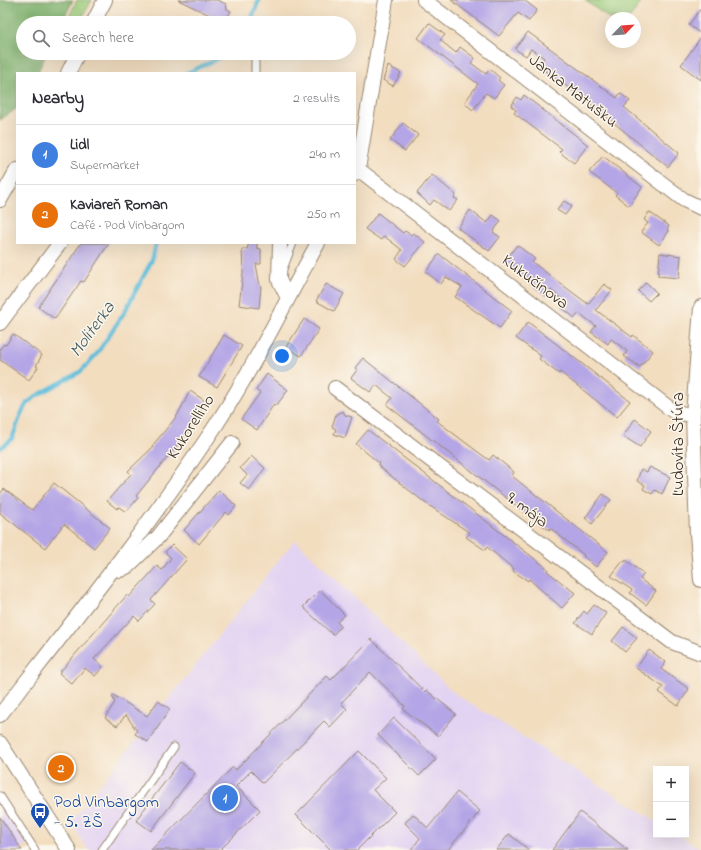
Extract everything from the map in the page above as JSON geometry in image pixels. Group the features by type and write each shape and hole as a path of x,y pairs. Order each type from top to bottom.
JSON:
{"street":[{"path":"96,16 104,0"},
{"path":"356,171 386,0"},
{"name":"Janka Matušku","path":"424,0 684,200 701,208"},
{"path":"68,72 74,60"},
{"name":"Kukučínova","path":"356,171 673,411 693,416"},
{"path":"0,200 13,188 16,174"},
{"path":"0,323 59,244"},
{"path":"280,244 279,280 288,298"},
{"name":"Kukorelliho","path":"0,715 113,568 207,439 258,354 317,244"},
{"name":"Ľudovíta Štúra","path":"701,307 693,416 697,534 701,580"},
{"name":"9. mája","path":"335,388 672,642 701,653"},
{"path":"113,568 120,570 128,566 158,537 232,443"},
{"path":"0,743 69,850"}],"lane":[{"path":"255,60 255,72"},
{"path":"279,280 293,244"},
{"path":"102,850 174,747"},
{"path":"0,796 35,850"}],"shaded area":[{"path":"295,540 454,693 653,819 653,838 683,838 701,850 88,850 71,822"},
{"path":"0,798 29,842 18,850 0,850"}],"green space":[{"path":"0,0 73,0 65,16 16,16 16,60 44,60 38,72 16,72 16,109 0,120"},
{"path":"77,0 92,0 83,16 69,16"},
{"path":"585,0 643,0 634,12 605,12 605,15"}],"building":[{"path":"178,0 217,0 226,4 227,9 231,11 228,16 212,16"},
{"path":"451,0 524,0 537,10 529,21 518,13 499,36"},
{"path":"701,8 701,34 689,25"},
{"path":"429,23 445,35 440,40 456,53 460,47 475,58 471,63 486,74 490,69 500,78 498,80 504,85 494,98 486,93 473,110 464,103 478,84 418,38"},
{"path":"528,32 617,98 620,93 630,101 624,107 679,153 668,167 587,101 538,66 544,58 531,49 526,56 515,49"},
{"path":"701,37 701,80 681,65"},
{"path":"388,66 401,73 393,86 383,80"},
{"path":"524,95 588,145 574,163 559,152 562,149 514,113 516,110 511,106 517,97 521,100"},
{"path":"403,123 418,135 405,151 390,140"},
{"path":"603,156 642,187 629,206 615,195 617,193 589,172"},
{"path":"432,175 456,195 454,198 458,200 449,211 434,200 430,205 417,193"},
{"path":"564,201 572,206 565,215 557,210"},
{"path":"470,210 487,223 493,215 501,221 493,232 500,237 489,251 458,228"},
{"path":"649,212 669,226 667,230 669,231 659,245 641,232 648,223 644,220"},
{"path":"378,213 403,233 405,231 411,235 413,233 425,242 405,266 396,259 402,250 384,236 381,240 365,229"},
{"path":"80,244 108,244 84,282 81,281 55,319 38,307"},
{"path":"249,244 257,244 257,248 261,249 261,264 256,264 261,286 259,308 239,305 243,273 242,249 247,249"},
{"path":"517,245 535,259 532,262 588,304 604,284 612,290 596,310 632,337 633,335 653,351 640,367 624,356 627,351 611,339 608,344 591,332 596,326 579,313 575,318 561,307 565,302 551,290 546,296 504,262"},
{"path":"660,253 681,256 679,278 658,276"},
{"path":"439,254 512,311 500,328 455,297 462,287 446,277 441,284 426,272"},
{"path":"646,282 657,293 649,301 638,291"},
{"path":"326,284 344,294 334,311 316,301"},
{"path":"304,319 319,329 301,356 286,347"},
{"path":"528,322 630,401 617,417 560,372 559,374 539,359 541,356 516,338"},
{"path":"13,334 42,355 36,366 38,367 29,380 0,360 0,349 4,344 6,345"},
{"path":"224,335 242,346 217,387 199,377"},
{"path":"363,358 439,419 437,421 470,446 489,460 493,455 514,472 512,476 608,552 596,567 583,556 584,555 550,528 549,530 528,515 387,405 392,398 376,385 370,392 351,378 357,370 355,368"},
{"path":"267,374 288,390 276,406 274,404 257,430 241,419 260,393 256,390"},
{"path":"190,391 207,402 188,432 136,496 138,498 126,512 119,507 117,509 107,501 131,474 128,471 153,447 152,446 177,416"},
{"path":"343,411 345,415 352,417 345,438 334,434 336,429 332,427 336,414"},
{"path":"635,419 651,431 640,447 623,436"},
{"path":"368,430 548,569 547,571 575,593 562,608 529,579 528,581 513,571 514,569 487,547 485,550 466,537 470,533 424,502 386,472 378,465 379,463 356,444"},
{"path":"251,456 265,468 249,490 240,483 247,475 240,468"},
{"path":"650,467 670,477 662,494 655,490 652,494 643,489 645,485 637,481 641,469 647,472"},
{"path":"54,483 110,528 94,548 64,524 45,548 0,513 0,494 4,489 32,510"},
{"path":"219,490 236,506 229,515 226,512 199,544 184,530"},
{"path":"603,494 611,500 592,524 585,518"},
{"path":"172,545 187,559 151,600 155,604 139,621 134,616 94,659 103,667 95,676 85,668 72,684 59,673 127,595 129,597 157,566 162,570 171,558 165,552"},
{"path":"626,560 644,574 640,579 656,591 646,605 630,593 632,590 611,576 623,561 625,562"},
{"path":"320,590 345,615 337,622 341,626 333,635 303,607"},
{"path":"594,605 606,613 592,634 575,623 584,611 587,614"},
{"path":"623,627 637,638 625,652 612,641"},
{"path":"371,639 425,692 426,690 456,714 438,736 403,709 405,706 370,672 341,703 347,709 330,727 324,721 263,783 251,771 236,786 260,810 220,850 151,850 233,767 236,770 327,676 331,680"},
{"path":"649,650 666,662 661,669 689,689 678,706 659,692 663,687 636,668"},
{"path":"113,695 147,716 158,701 170,709 148,742 135,734 137,731 126,715 117,726 105,718 115,702 112,697"},
{"path":"394,718 436,759 419,776 378,735"},
{"path":"359,751 386,778 373,790 395,812 357,850 331,850 296,815"},
{"path":"54,757 73,772 67,779 48,764"},
{"path":"180,762 195,773 151,831 136,820"},
{"path":"457,792 480,811 448,850 411,850 420,838 405,823 413,814 428,828"},
{"path":"580,812 628,850 552,850"},
{"path":"0,817 22,850 0,850"},
{"path":"509,834 529,850 496,850"}],"waterway":[{"name":"Moliterka","path":"253,16 259,0"},
{"name":"Moliterka","path":"188,72 215,60"},
{"name":"Moliterka","path":"0,448 12,439 21,414 27,403 38,395 80,372 96,355 124,313 152,260 156,244"}],"place":[{"name":"Kaviareň Roman","path":"61,768"},
{"name":"Lidl","path":"225,798"},
{"name":"Pod Vinbargom - 5. ZŠ","path":"40,829"}]}
